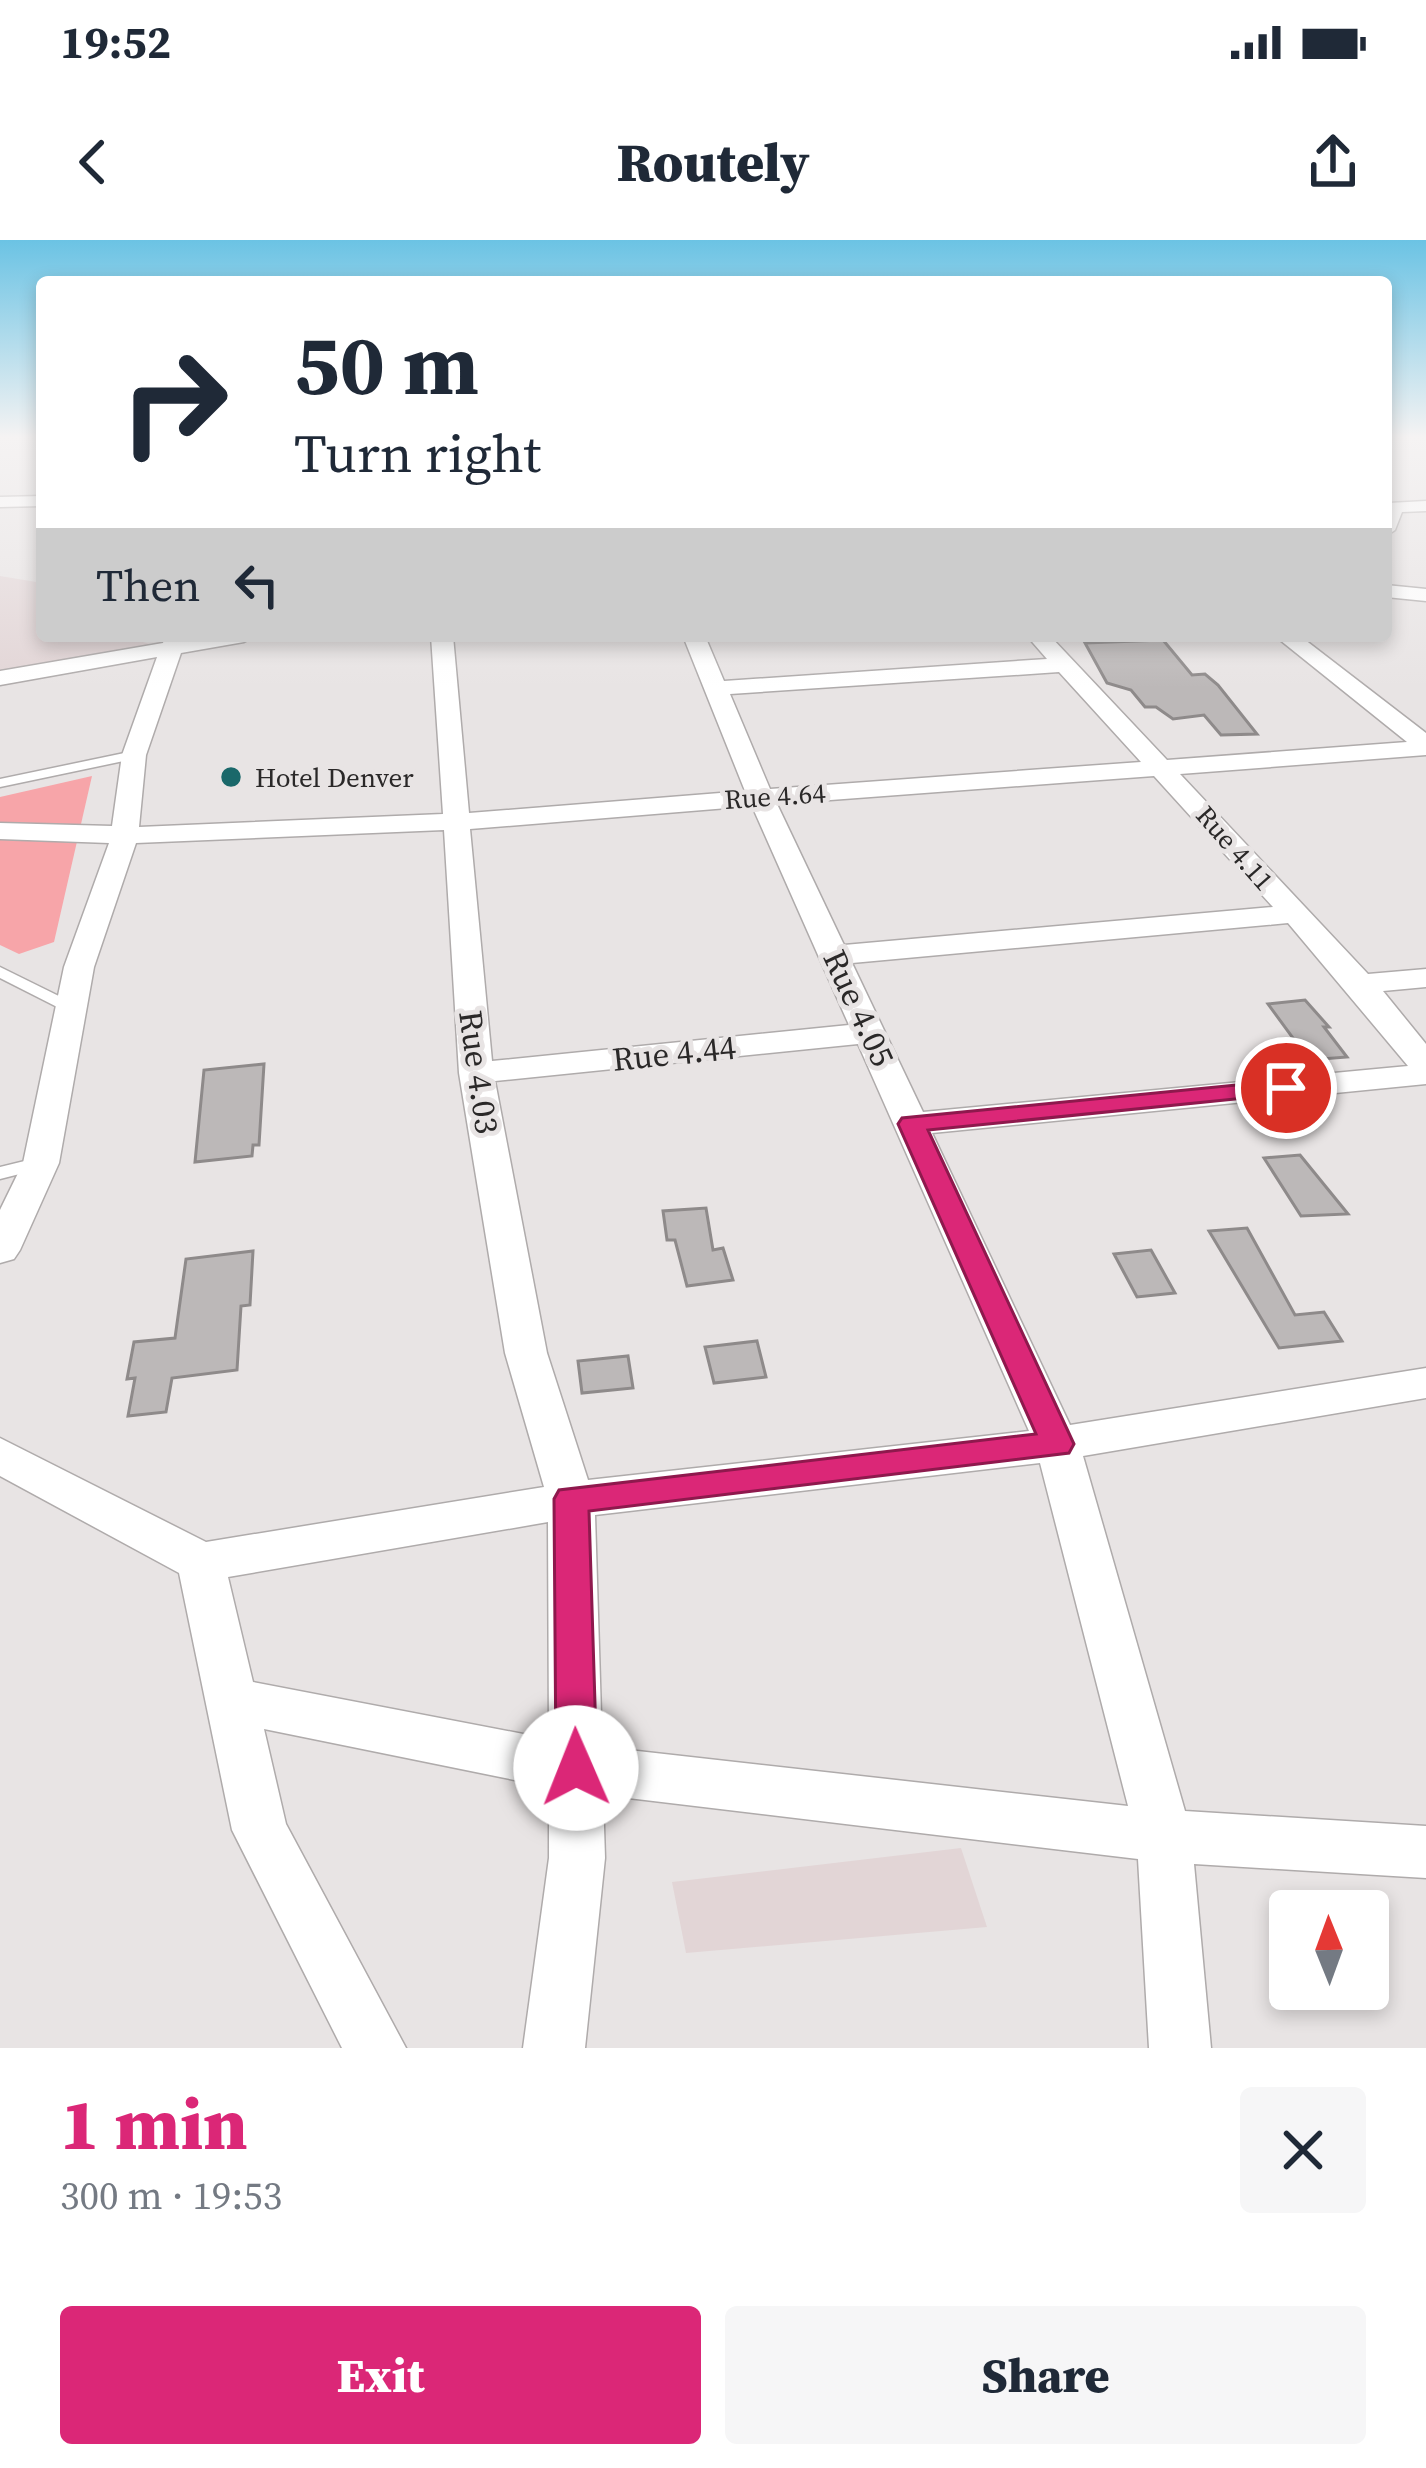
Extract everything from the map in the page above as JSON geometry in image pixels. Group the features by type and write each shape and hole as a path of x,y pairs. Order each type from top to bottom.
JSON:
{"street":[{"path":"1392,592 1426,595"},
{"path":"0,678 169,642"},
{"path":"0,1250 41,1163 79,967 124,838 134,754 174,642"},
{"name":"Rue 4.03","path":"442,642 476,1073 526,1353 571,1499 577,1858 554,2048"},
{"name":"Rue 4.05","path":"697,642 761,797 1058,1444 1164,1836 1180,2048"},
{"name":"Rue 4.11","path":"1043,642 1166,769 1360,984 1426,1070"},
{"path":"1294,642 1426,747"},
{"path":"717,688 1061,664"},
{"name":"Rue 4.64","path":"0,830 124,838 454,825 1426,747"},
{"path":"836,955 1293,914"},
{"path":"1360,984 1426,978"},
{"name":"Rue 4.44","path":"476,1073 872,1033"},
{"path":"911,1124 1426,1070"},
{"path":"0,1455 201,1562 571,1499 1058,1444 1426,1384"},
{"path":"201,1562 260,1830 375,2048"},
{"path":"231,1700 576,1768 1164,1836 1426,1852"}],"lane":[{"path":"0,783 134,754"},
{"path":"0,972 71,1008"},
{"path":"0,1172 41,1163"}],"shaded area":[{"path":"0,576 36,582 36,642 154,645 0,672"},
{"path":"92,776 54,942 19,954 0,945 0,797"},
{"path":"961,1848 987,1927 686,1953 672,1882"}],"building":[{"path":"1165,642 1192,675 1205,674 1218,685 1257,734 1221,735 1204,715 1173,719 1156,707 1145,707 1131,690 1107,683 1085,643"},
{"path":"1305,1000 1347,1057 1309,1060 1268,1004"},
{"path":"264,1064 259,1145 253,1145 252,1156 195,1162 204,1070"},
{"path":"1300,1155 1348,1214 1301,1216 1264,1158"},
{"path":"706,1208 713,1250 723,1248 733,1280 687,1286 675,1240 667,1240 663,1211"},
{"path":"1247,1228 1295,1315 1324,1312 1342,1341 1279,1348 1209,1231"},
{"path":"1151,1250 1175,1293 1137,1297 1114,1254"},
{"path":"253,1251 250,1305 241,1306 237,1370 172,1378 166,1412 128,1416 135,1378 127,1379 134,1342 175,1338 186,1259"},
{"path":"757,1341 766,1377 714,1383 705,1347"},
{"path":"628,1356 633,1388 582,1393 578,1361"}],"place":[{"name":"Hotel Denver","path":"231,777"}],"route":[{"path":"576,1768 571,1499 1058,1444 911,1124 1286,1088"}]}
